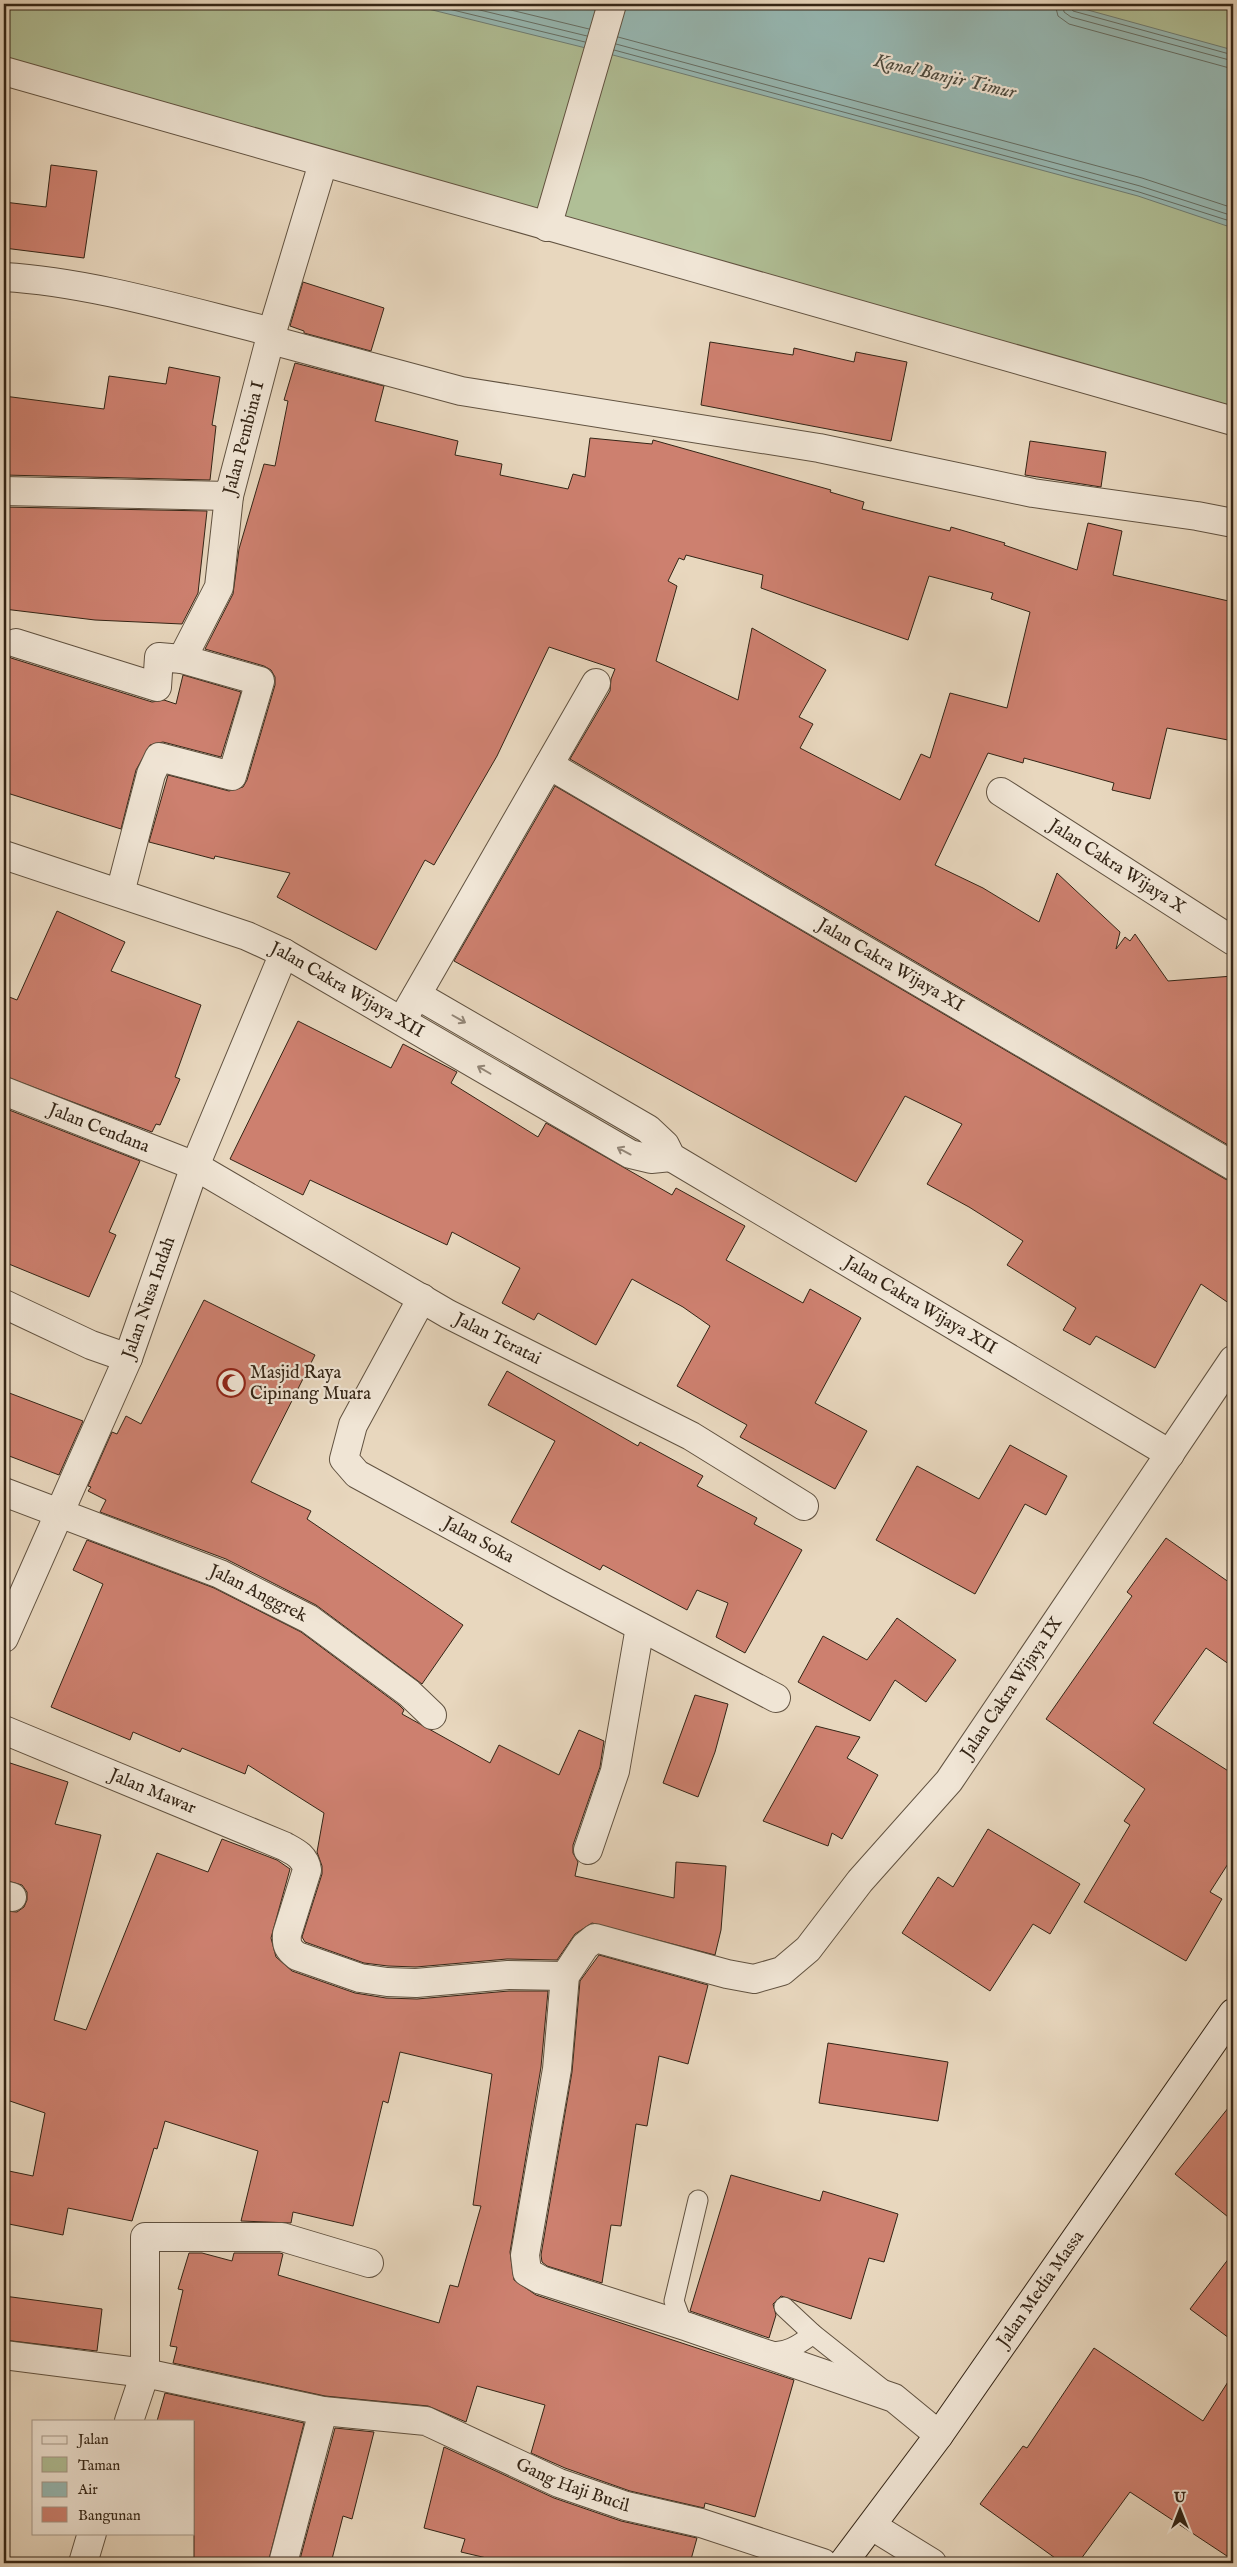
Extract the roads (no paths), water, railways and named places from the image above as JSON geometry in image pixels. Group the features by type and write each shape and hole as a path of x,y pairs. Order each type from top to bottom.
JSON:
{"street":[{"path":"550,215 612,4"},
{"path":"4,71 323,163 550,215 1233,421"},
{"name":"Jalan Pembina I","path":"4,491 229,496 271,336 323,163"},
{"path":"4,277 34,279 136,299 271,336 461,392 819,448 1033,493 1197,516 1233,523"},
{"path":"182,660 219,587 229,496"},
{"path":"16,643 157,687 159,657 182,660 260,681 232,776 159,757 151,774 120,893"},
{"path":"401,1022 596,683"},
{"name":"Jalan Cakra Wijaya XI","path":"548,765 1233,1166"},
{"name":"Jalan Cakra Wijaya X","path":"1001,792 1233,941"},
{"name":"Jalan Cakra Wijaya XII","path":"4,855 247,936 284,953 630,1154 651,1159 672,1157"},
{"name":"Jalan Nusa Indah","path":"4,1638 128,1358 194,1166 284,953"},
{"name":"Jalan Cakra Wijaya XII","path":"417,995 648,1129 665,1145 672,1157 1170,1454"},
{"name":"Jalan Cendana","path":"4,1091 194,1166"},
{"name":"Jalan Teratai","path":"194,1166 448,1314 691,1436 804,1506"},
{"name":"Jalan Soka","path":"422,1298 353,1425 344,1459 357,1474 640,1627 776,1698"},
{"path":"4,1304 90,1345 128,1358"},
{"name":"Jalan Cakra Wijaya IX","path":"565,1976 585,1946 595,1938 727,1974 754,1979 782,1971 808,1949 860,1881 949,1781 1233,1360"},
{"name":"Jalan Anggrek","path":"4,1492 60,1515 220,1574 309,1619 409,1693 432,1714"},
{"path":"588,1850 615,1771 640,1627"},
{"name":"Jalan Mawar","path":"4,1730 284,1846 301,1856 306,1862 307,1870 286,1943 288,1950 296,1956 360,1978 387,1982 416,1982 508,1975 565,1976"},
{"path":"565,1976 557,2069 525,2255 527,2272 541,2280 688,2327 894,2398 939,2435"},
{"name":"Jalan Media Massa","path":"843,2563 939,2435 1233,2014"},
{"path":"129,2420 145,2373 145,2237 282,2237 369,2263"},
{"name":"Gang Haji Bucil","path":"4,2355 145,2373 323,2410 426,2421 559,2483 626,2506 701,2523 823,2563"},
{"path":"283,2563 323,2410"},
{"path":"872,2526 932,2563"},
{"path":"83,2563 92,2534"}],"lane":[{"path":"698,2200 674,2301 681,2320 773,2352 796,2347 813,2334"},
{"path":"784,2307 813,2334 894,2398"}],"water":[{"name":"Kanal Banjir Timur","path":"408,4 1066,4 1233,50 1233,228 1138,196 598,51"}],"place":[{"name":"Masjid Raya Cipinang Muara","path":"231,1383"}]}
